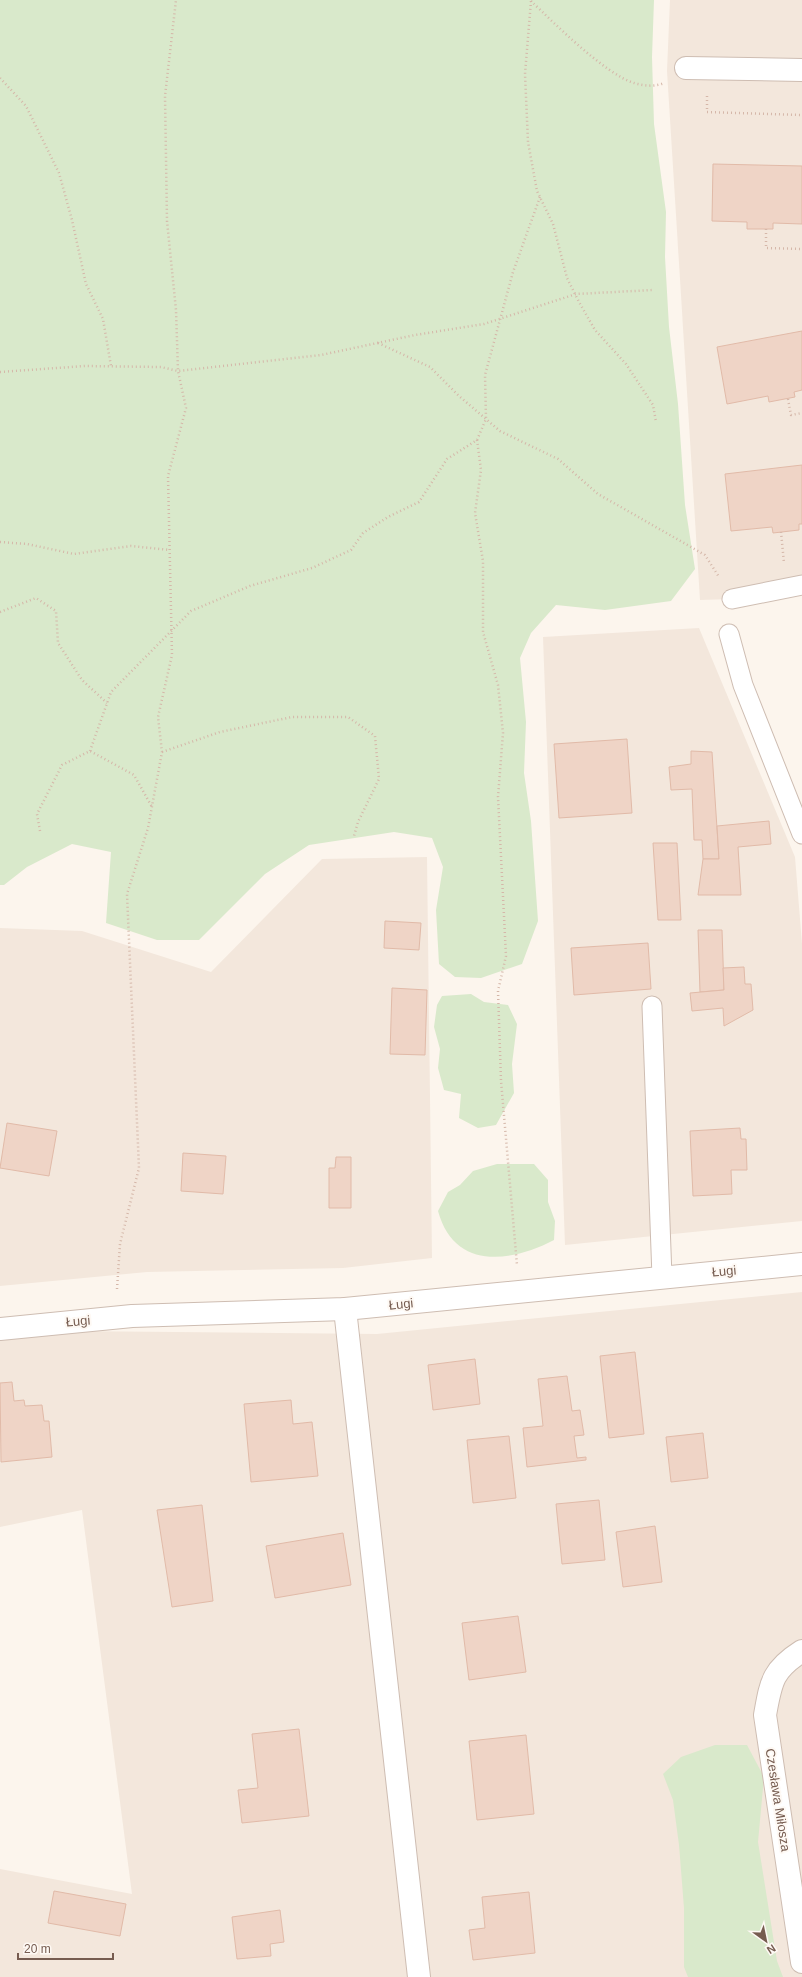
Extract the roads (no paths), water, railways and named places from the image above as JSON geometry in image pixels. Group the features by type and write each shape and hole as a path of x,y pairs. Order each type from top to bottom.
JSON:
{"street":[{"path":"686,68 802,70"},
{"name":"Ługi","path":"0,1328 116,1318 345,1309 802,1264"},
{"path":"345,1309 419,1977"},
{"name":"Czesława Miłosza","path":"802,1651 785,1662 771,1683 765,1715 802,1962"}],"lane":[{"path":"732,599 802,585"},
{"path":"729,634 743,685 802,834"},
{"path":"652,1006 662,1277"}]}
